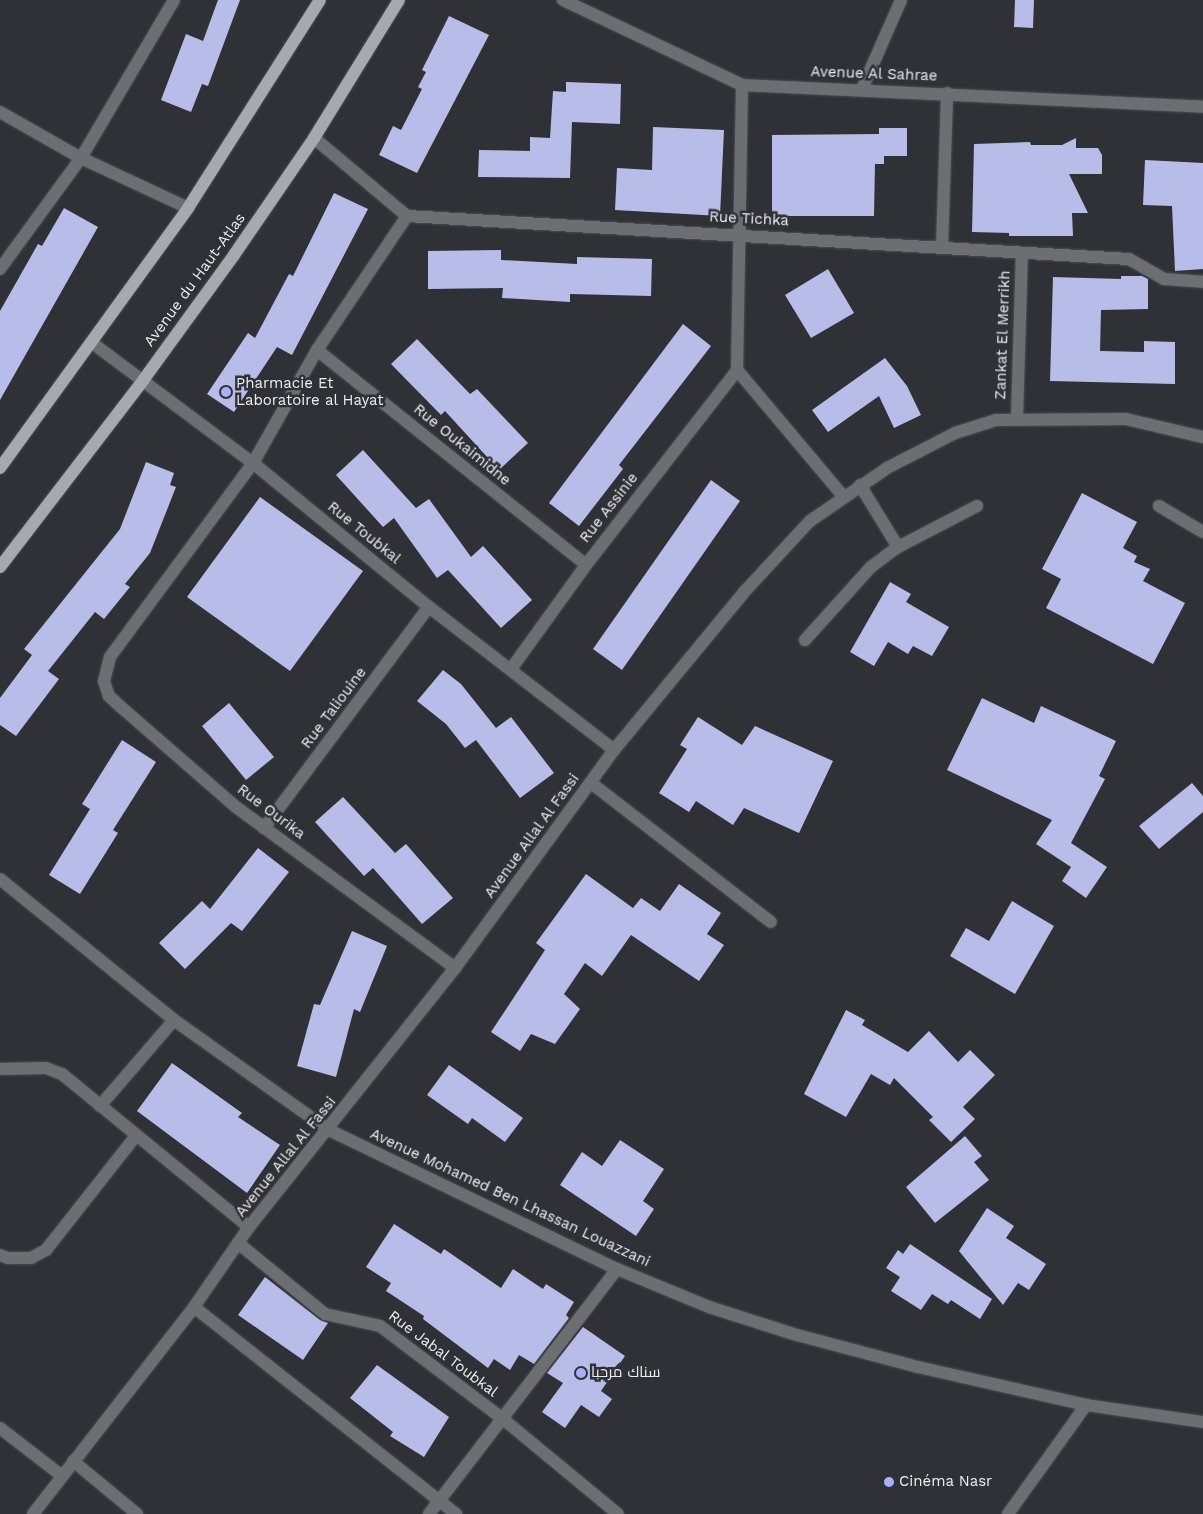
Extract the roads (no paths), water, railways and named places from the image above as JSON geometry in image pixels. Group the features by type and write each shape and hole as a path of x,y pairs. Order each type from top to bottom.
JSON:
{"main road":[{"path":"0,468 188,208 320,0"},
{"name":"Avenue du Haut-Atlas","path":"0,567 144,379 314,138 399,0"}],"street":[{"path":"0,269 81,158 174,0"},
{"name":"Avenue Al Sahrae","path":"563,0 742,85 862,88 1203,107"},
{"path":"862,88 901,0"},
{"path":"742,85 737,370 843,496"},
{"path":"942,247 947,93"},
{"path":"0,112 81,158 188,208"},
{"path":"253,463 317,350 407,216 314,138"},
{"name":"Rue Tichka","path":"407,216 738,234 1129,259 1164,279 1203,282"},
{"name":"Zankat El Merrikh","path":"1017,418 1022,253"},
{"name":"Rue Toubkal","path":"91,342 144,379 253,463 429,607 614,750"},
{"name":"Rue Oukaimidne","path":"317,350 586,565"},
{"name":"Rue Assinie","path":"511,669 586,565 737,370"},
{"name":"Avenue Allal Al Fassi","path":"33,1514 194,1307 249,1227 329,1130 455,968 614,750 751,585 810,521 860,485 955,433 996,420 1017,418 1126,419 1203,437"},
{"name":"Rue Ourika","path":"253,463 110,657 104,681 109,696 264,828 455,968"},
{"path":"860,485 898,547"},
{"path":"805,640 846,592 871,567 898,547 977,506"},
{"path":"1159,506 1203,532"},
{"name":"Rue Taliouine","path":"264,828 429,607"},
{"path":"592,782 771,922"},
{"name":"Avenue Mohamed Ben Lhassan Louazzani","path":"0,879 16,894 174,1020 329,1130 616,1269 709,1307 797,1335 1001,1387 1086,1405 1203,1422"},
{"path":"0,893 16,894"},
{"path":"100,1106 174,1020"},
{"path":"0,1069 46,1068 62,1074 135,1137 249,1227"},
{"path":"0,1255 8,1258 31,1258 46,1250 135,1137"},
{"name":"Rue Jabal Toubkal","path":"238,1243 325,1314 380,1326 503,1419 618,1514"},
{"path":"429,1514 616,1269"},
{"path":"194,1307 456,1514"},
{"path":"1008,1514 1086,1405"},
{"path":"0,1428 62,1476"},
{"path":"73,1461 137,1514"}],"place":[{"name":"Pharmacie Et Laboratoire al Hayat","path":"226,392"},
{"name":"سناك مرحبا","path":"581,1373"},
{"name":"Cinéma Nasr","path":"889,1482"}]}
